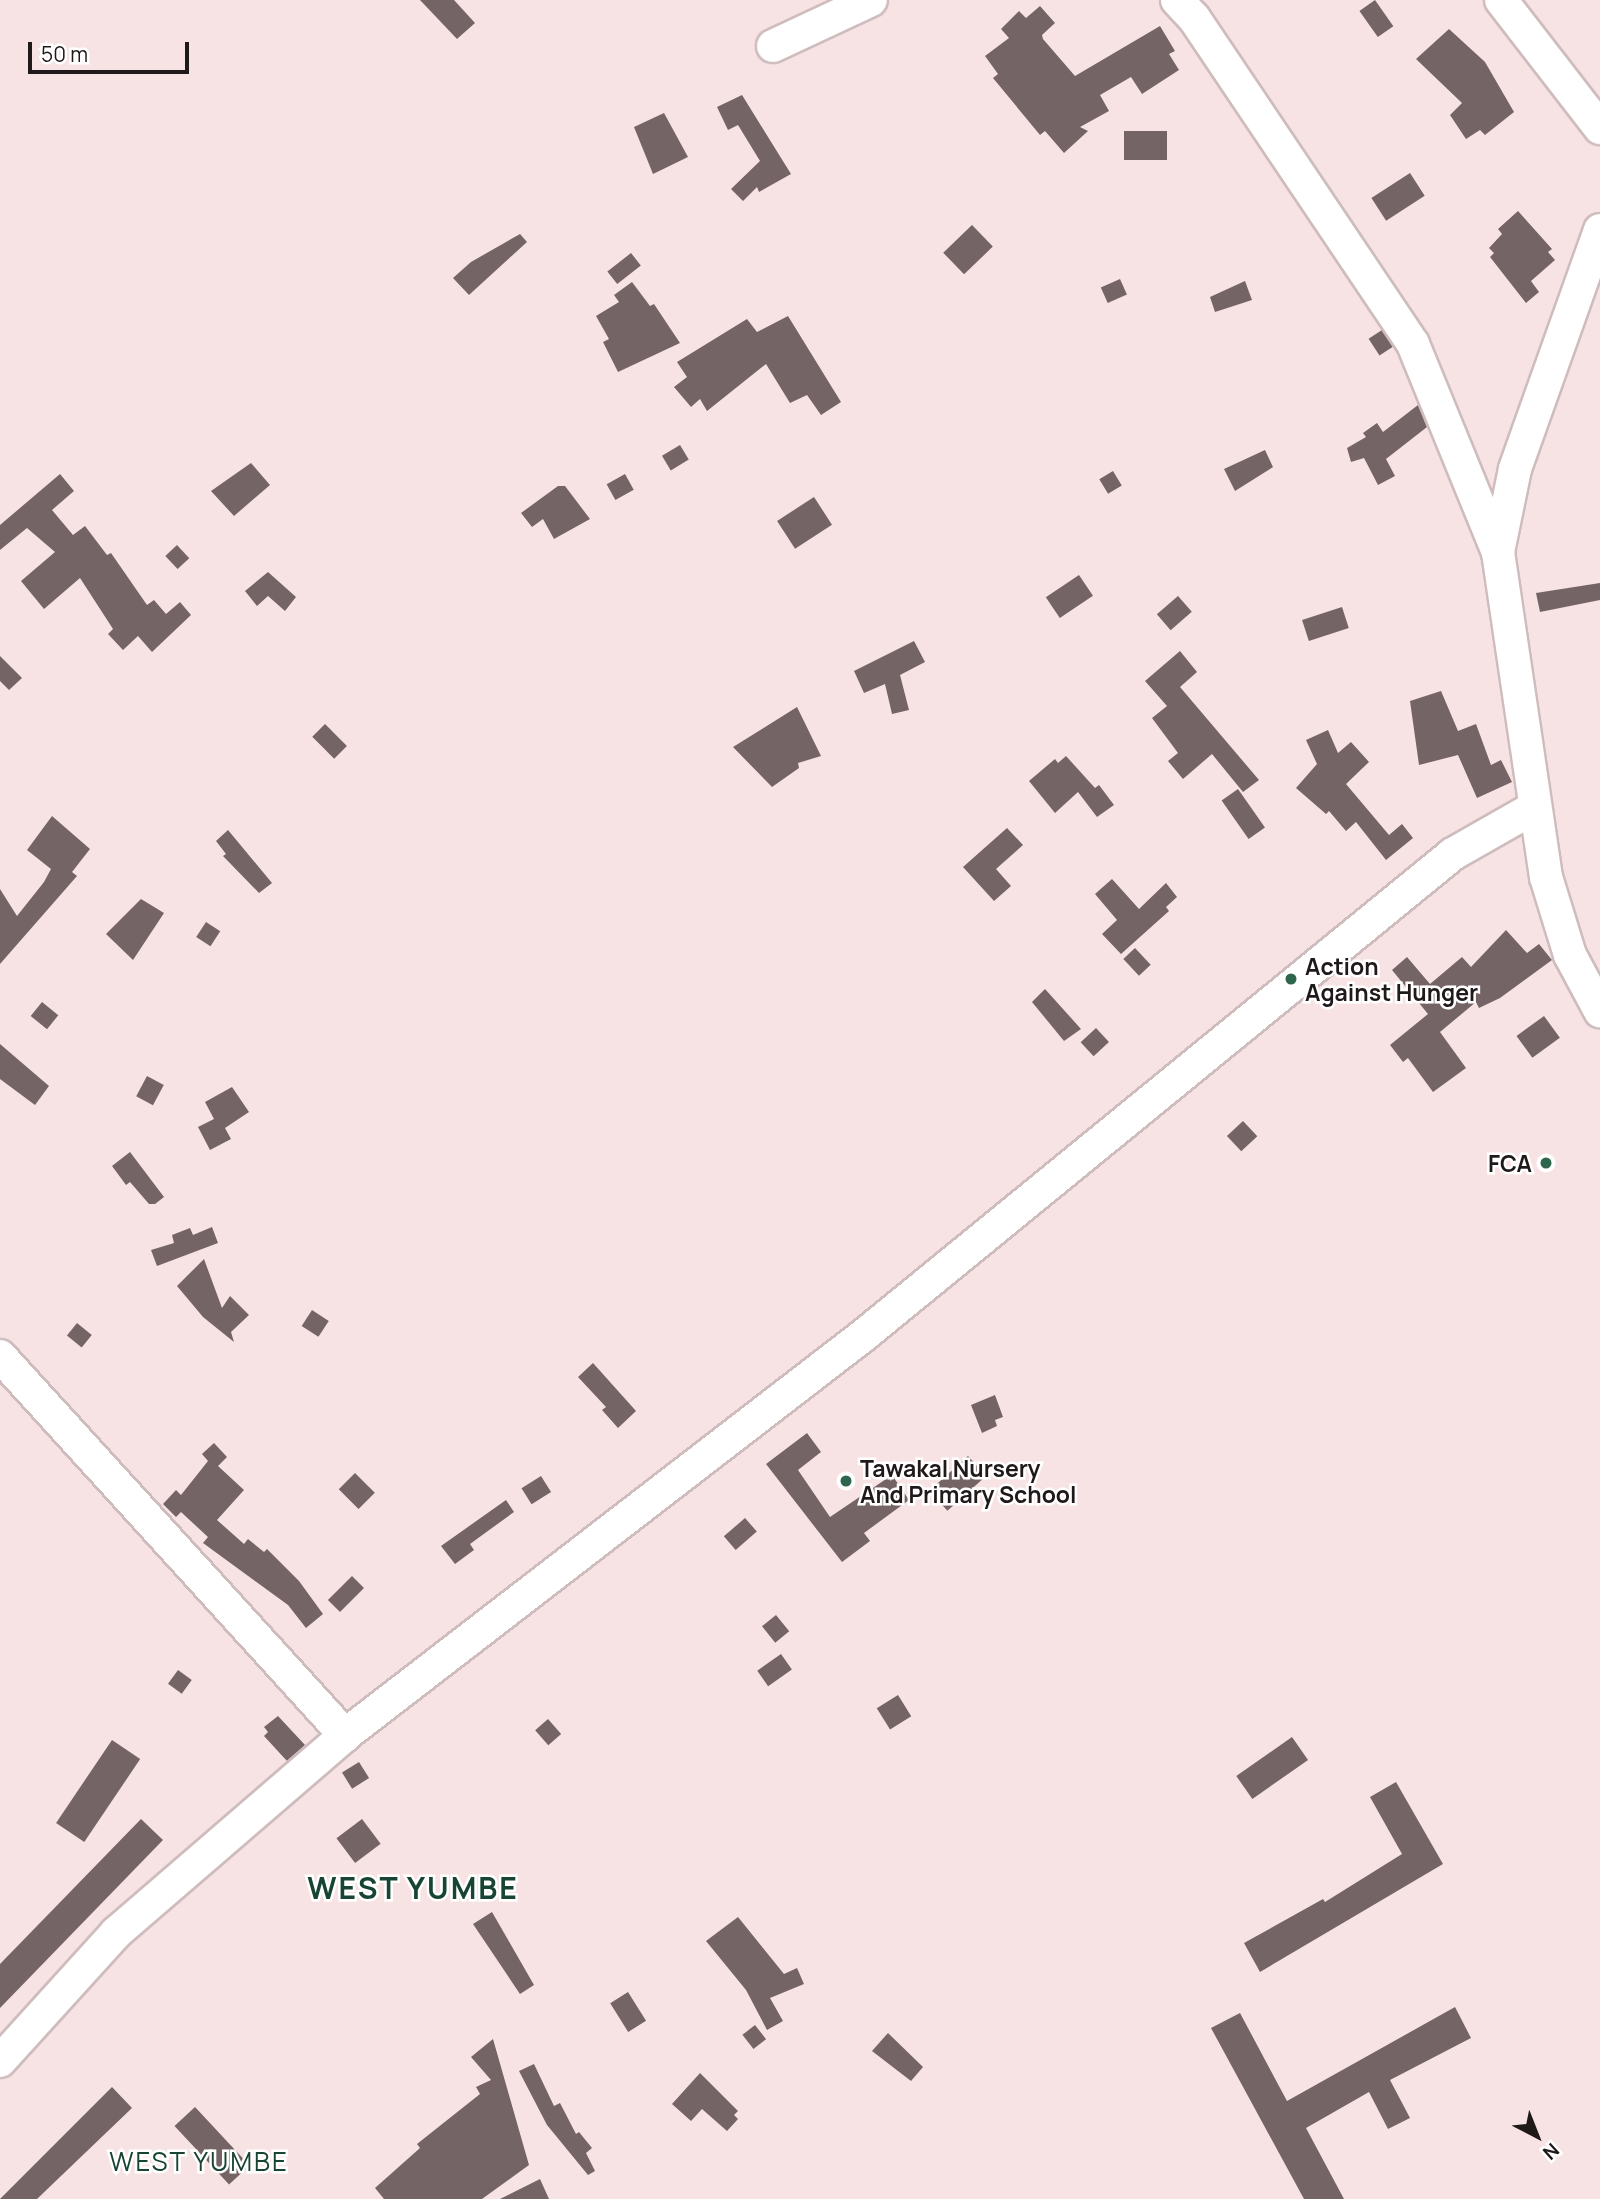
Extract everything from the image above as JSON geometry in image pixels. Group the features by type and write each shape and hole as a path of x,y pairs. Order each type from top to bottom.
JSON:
{"street":[{"path":"773,46 871,0"},
{"path":"1501,0 1600,128"},
{"path":"1195,6 1413,344 1497,552 1532,809 1546,877 1570,955 1600,1011"},
{"path":"1497,552 1516,469 1600,230"},
{"path":"0,2061 116,1933 345,1735 864,1335 1452,854 1532,809"},
{"path":"0,1356 345,1735"}],"building":[{"path":"420,0 454,0 475,23 457,39"},
{"path":"1375,0 1393,26 1378,37 1359,11"},
{"path":"1040,6 1055,23 1042,35 1043,39 1075,76 1160,26 1175,51 1169,54 1179,70 1142,94 1131,77 1100,95 1109,111 1080,127 1088,131 1064,153 1045,131 1040,135 993,78 998,74 985,56 1009,38 1001,29 1019,11 1026,18"},
{"path":"1449,29 1485,62 1514,112 1485,135 1480,130 1466,139 1450,115 1462,103 1416,59"},
{"path":"742,95 791,174 759,192 757,187 743,201 731,189 760,161 738,125 728,130 717,107"},
{"path":"664,113 688,157 653,174 634,127"},
{"path":"1124,131 1167,131 1167,160 1124,160"},
{"path":"1410,173 1425,196 1386,221 1371,198"},
{"path":"1518,211 1552,249 1548,252 1555,260 1531,281 1539,292 1526,303 1490,257 1494,253 1489,248 1502,234 1498,229"},
{"path":"972,225 993,247 964,274 943,253"},
{"path":"520,234 527,242 469,295 453,278 471,262"},
{"path":"631,253 641,266 617,284 607,271"},
{"path":"1120,279 1127,295 1108,303 1101,288"},
{"path":"1245,281 1252,300 1215,312 1210,297"},
{"path":"632,282 650,306 654,304 680,343 618,372 603,342 609,339 596,316 619,302 614,295"},
{"path":"788,316 841,402 821,415 807,395 790,403 766,364 707,411 700,399 691,407 674,387 687,377 677,362 747,319 757,332"},
{"path":"1382,330 1393,347 1379,355 1369,339"},
{"path":"1418,405 1427,427 1386,459 1395,476 1378,485 1364,458 1351,462 1347,448 1366,437 1363,433 1377,423 1383,432"},
{"path":"680,445 689,460 671,470 662,456"},
{"path":"1265,450 1273,467 1235,491 1224,469"},
{"path":"251,463 270,485 234,516 211,491"},
{"path":"1113,471 1122,486 1108,494 1099,479"},
{"path":"60,474 74,491 52,510 73,535 85,526 107,555 111,553 147,605 154,600 166,614 180,602 191,615 152,652 138,636 123,650 108,634 113,629 80,578 44,609 21,581 55,552 27,528 0,550 0,525"},
{"path":"625,474 634,490 615,500 607,484"},
{"path":"558,486 565,486 590,519 554,539 543,519 532,527 521,513"},
{"path":"814,497 832,525 795,549 777,521"},
{"path":"177,545 189,558 178,569 165,556"},
{"path":"268,572 296,597 285,611 268,596 257,606 245,591"},
{"path":"1079,575 1093,596 1060,618 1046,597"},
{"path":"1600,583 1600,600 1540,612 1536,593"},
{"path":"1178,596 1192,612 1171,630 1157,614"},
{"path":"1342,607 1349,628 1309,641 1302,620"},
{"path":"914,641 925,662 900,675 909,710 892,714 885,684 864,693 854,671"},
{"path":"1180,651 1197,672 1180,687 1259,780 1243,792 1212,754 1183,779 1168,761 1178,753 1152,718 1167,706 1145,681"},
{"path":"0,656 22,678 9,690 0,681"},
{"path":"1441,691 1458,731 1476,724 1491,765 1501,760 1512,782 1477,798 1458,755 1419,765 1410,701"},
{"path":"797,707 821,756 798,763 799,768 772,787 733,747"},
{"path":"325,724 347,746 334,759 312,737"},
{"path":"1328,730 1338,753 1351,742 1369,762 1346,784 1389,835 1402,824 1413,838 1386,860 1356,822 1346,831 1329,811 1326,814 1296,788 1317,764 1306,740"},
{"path":"1066,756 1095,788 1099,785 1114,805 1097,817 1078,792 1055,813 1029,781 1055,759 1058,763"},
{"path":"1238,789 1265,828 1249,839 1222,800"},
{"path":"52,816 90,849 72,872 77,876 0,964 0,889 17,916 51,869 27,850"},
{"path":"1007,828 1023,845 996,869 1011,886 994,901 963,867"},
{"path":"228,830 272,883 259,893 223,856 226,854 216,841"},
{"path":"1112,879 1139,909 1166,883 1177,897 1166,907 1169,911 1121,954 1102,934 1117,920 1095,894"},
{"path":"141,899 164,913 133,960 106,934"},
{"path":"206,922 220,931 210,946 196,937"},
{"path":"1506,930 1527,953 1539,944 1552,960 1500,998 1479,1008 1476,1002 1440,1032 1466,1068 1433,1092 1408,1058 1403,1062 1390,1045 1428,1014 1392,970 1407,957 1430,984 1462,957 1471,967"},
{"path":"1135,948 1151,965 1139,976 1123,959"},
{"path":"1045,989 1081,1029 1064,1041 1032,1002"},
{"path":"42,1002 58,1015 47,1029 31,1016"},
{"path":"1544,1016 1560,1038 1532,1058 1516,1036"},
{"path":"1096,1028 1109,1042 1094,1056 1081,1042"},
{"path":"0,1044 49,1086 35,1105 0,1079"},
{"path":"147,1076 164,1085 153,1105 136,1096"},
{"path":"232,1087 249,1112 225,1128 231,1139 210,1150 198,1127 214,1119 205,1102"},
{"path":"1243,1121 1257,1136 1241,1151 1227,1136"},
{"path":"130,1152 164,1197 155,1204 149,1204 130,1182 126,1185 112,1166"},
{"path":"212,1227 218,1243 157,1266 151,1250 174,1243 172,1235 190,1228 193,1235"},
{"path":"204,1259 222,1308 230,1296 249,1315 231,1332 234,1342 203,1317 177,1286"},
{"path":"312,1310 329,1321 318,1337 302,1326"},
{"path":"77,1323 92,1335 82,1347 67,1335"},
{"path":"593,1363 636,1411 618,1428 602,1410 606,1407 578,1377"},
{"path":"995,1395 1003,1417 995,1420 997,1426 982,1433 971,1405"},
{"path":"807,1433 821,1452 798,1470 830,1517 892,1475 909,1500 864,1533 870,1541 842,1562 766,1464"},
{"path":"214,1443 227,1457 218,1466 244,1490 217,1520 244,1544 248,1539 264,1552 267,1549 299,1581 323,1614 306,1628 288,1605 203,1543 208,1537 181,1512 176,1517 163,1504 176,1490 181,1495 208,1461 202,1454"},
{"path":"968,1456 986,1476 947,1511 929,1491"},
{"path":"355,1473 375,1493 359,1509 339,1489"},
{"path":"541,1476 551,1492 532,1504 521,1488"},
{"path":"506,1500 514,1512 470,1544 474,1550 455,1564 441,1546"},
{"path":"745,1518 757,1532 736,1550 724,1536"},
{"path":"352,1576 364,1588 340,1612 328,1600"},
{"path":"776,1615 789,1631 775,1643 762,1626"},
{"path":"781,1654 792,1670 768,1686 757,1671"},
{"path":"178,1670 192,1680 182,1694 168,1684"},
{"path":"898,1695 911,1716 890,1729 877,1708"},
{"path":"278,1716 305,1745 287,1761 264,1736 268,1732 264,1727"},
{"path":"548,1719 561,1734 548,1745 535,1730"},
{"path":"1292,1737 1308,1760 1252,1799 1236,1776"},
{"path":"112,1740 140,1759 84,1842 56,1823"},
{"path":"359,1762 369,1778 352,1789 342,1773"},
{"path":"1396,1782 1443,1864 1260,1972 1244,1943 1323,1899 1325,1902 1402,1854 1370,1797"},
{"path":"141,1819 163,1840 0,2008 0,1964"},
{"path":"362,1819 381,1844 355,1863 336,1838"},
{"path":"492,1912 534,1985 520,1994 473,1924"},
{"path":"738,1917 784,1974 797,1968 804,1984 770,1998 783,2021 767,2030 746,1990 706,1941"},
{"path":"628,1992 646,2021 628,2032 610,2003"},
{"path":"1455,2007 1471,2038 1390,2080 1410,2118 1388,2129 1369,2092 1306,2128 1344,2199 1304,2199 1211,2028 1240,2013 1287,2101"},
{"path":"755,2025 766,2039 753,2049 742,2035"},
{"path":"888,2033 923,2067 911,2081 872,2051"},
{"path":"493,2039 529,2165 482,2199 384,2199 375,2188 420,2148 417,2144 480,2094 476,2087 491,2080 471,2057"},
{"path":"534,2064 554,2106 560,2103 576,2134 579,2132 592,2148 586,2153 595,2171 588,2175 547,2125 519,2071"},
{"path":"700,2073 738,2111 734,2115 738,2119 727,2131 702,2109 691,2121 672,2104"},
{"path":"112,2087 132,2108 37,2199 0,2199"},
{"path":"195,2107 250,2166 229,2185 175,2126"},
{"path":"540,2179 549,2199 500,2199"}],"place":[{"name":"Action Against Hunger","path":"1291,979"},
{"name":"FCA","path":"1546,1163"},
{"name":"Tawakal Nursery And Primary School","path":"846,1481"}],"district":[{"name":"WEST YUMBE","path":"413,1888"},
{"name":"WEST YUMBE","path":"199,2162"}]}
